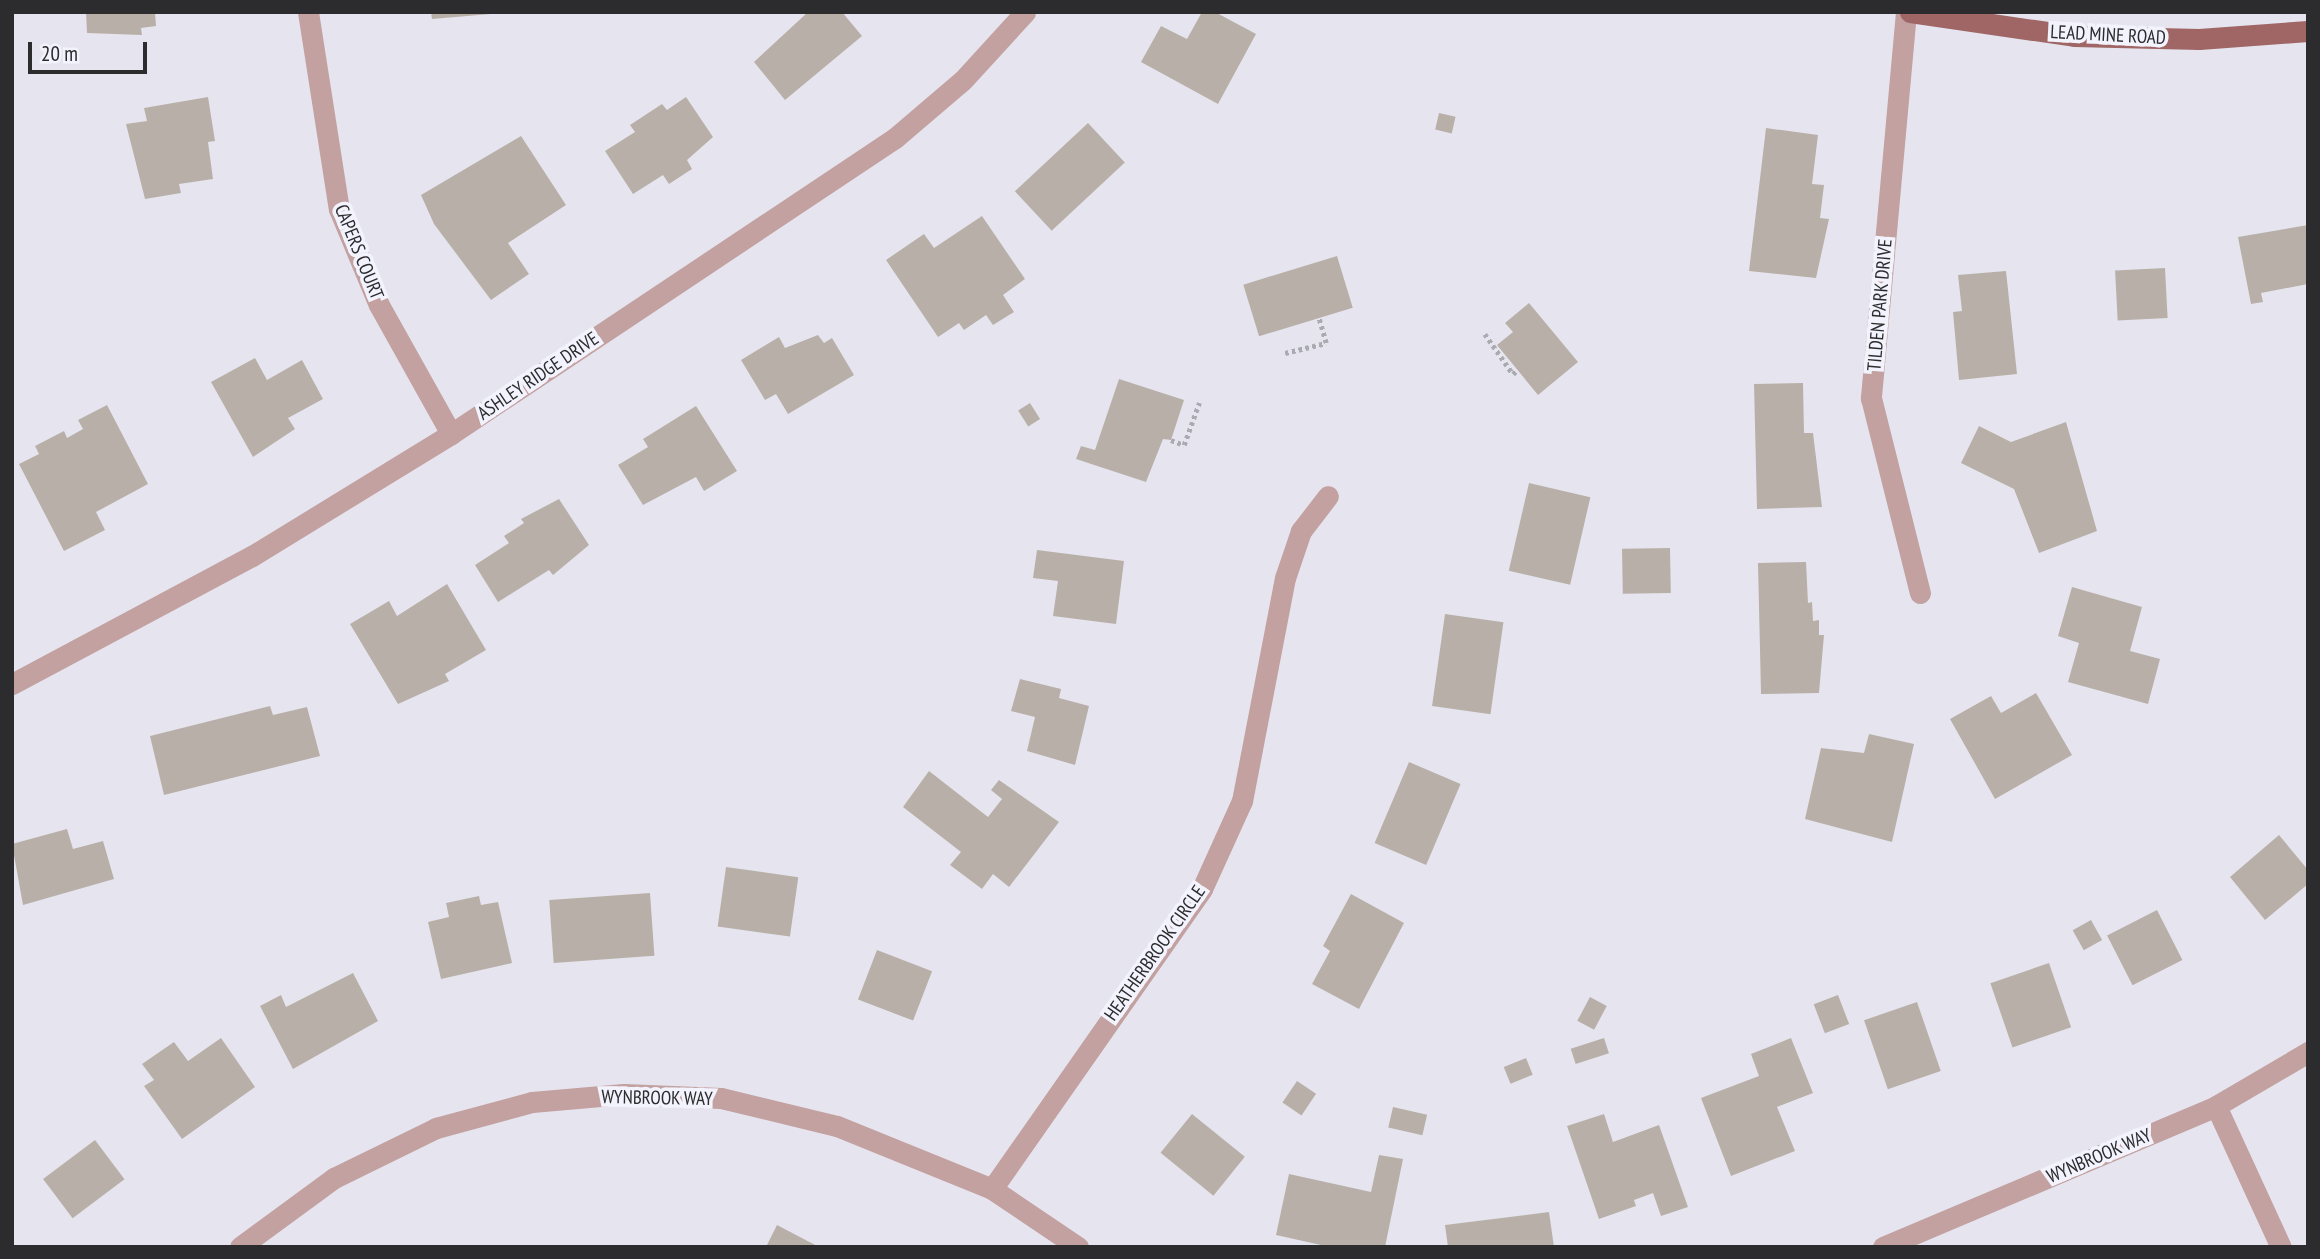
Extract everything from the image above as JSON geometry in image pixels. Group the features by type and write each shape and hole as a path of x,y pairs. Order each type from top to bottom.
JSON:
{"main road":[{"name":"LEAD MINE ROAD","path":"1908,12 2074,36 2199,39 2308,31"}],"street":[{"name":"CAPERS COURT","path":"307,12 339,209 379,305 451,434"},
{"name":"ASHLEY RIDGE DRIVE","path":"12,684 252,556 451,434 895,138 963,80 1024,12"},
{"name":"TILDEN PARK DRIVE","path":"1908,12 1871,398 1920,593"},
{"name":"HEATHERBROOK CIRCLE","path":"992,1189 1202,889 1242,801 1285,578 1301,531 1328,496"},
{"name":"WYNBROOK WAY","path":"1883,1247 2216,1106 2308,1052"},
{"name":"WYNBROOK WAY","path":"240,1247 334,1178 436,1128 532,1102 624,1094 721,1098 837,1126 992,1189 1078,1247"},
{"path":"2216,1106 2281,1247"}],"path":[{"path":"1285,353 1326,343 1319,318"},
{"path":"1485,334 1513,374 1517,370"},
{"path":"1171,440 1184,445 1199,403"}],"building":[{"path":"86,12 155,12 156,26 141,28 142,35 87,33"},
{"path":"431,12 491,12 491,14 432,19"},
{"path":"808,12 842,12 862,36 785,100 754,62"},
{"path":"1202,12 1215,12 1256,34 1218,104 1141,62 1161,26 1187,39"},
{"path":"208,97 215,141 208,142 213,179 179,184 181,193 145,199 126,124 147,121 144,108"},
{"path":"686,97 713,137 687,160 692,169 669,184 663,175 633,194 605,151 635,132 630,125 662,104 667,110"},
{"path":"1439,113 1456,117 1452,133 1435,130"},
{"path":"1088,123 1125,162 1052,231 1015,191"},
{"path":"1766,128 1818,135 1812,184 1824,185 1820,218 1829,219 1816,278 1749,271"},
{"path":"521,136 566,205 508,243 529,274 491,300 434,224 421,195"},
{"path":"982,216 1025,279 1003,295 1014,312 993,325 986,315 964,330 959,323 938,337 886,260 924,234 934,248"},
{"path":"2308,225 2308,284 2261,293 2263,302 2251,304 2238,237"},
{"path":"1337,256 1353,308 1259,336 1243,285"},
{"path":"2165,268 2168,318 2118,321 2115,271"},
{"path":"2006,271 2017,374 1959,380 1953,312 1962,311 1958,275"},
{"path":"1529,303 1578,362 1538,395 1497,345 1513,332 1505,323"},
{"path":"818,335 824,343 832,338 854,375 788,414 776,394 765,400 741,360 779,337 785,348"},
{"path":"255,358 267,380 302,360 323,399 288,418 295,429 253,457 211,382"},
{"path":"1119,379 1184,400 1171,440 1163,439 1146,482 1076,459 1081,446 1095,450"},
{"path":"1803,383 1804,433 1813,433 1822,507 1757,509 1754,384"},
{"path":"1030,403 1040,419 1028,427 1018,410"},
{"path":"107,405 148,484 96,512 105,530 64,551 19,464 39,454 35,446 64,431 67,438 83,429 78,420"},
{"path":"696,406 737,471 704,491 696,477 643,505 618,465 648,447 643,439"},
{"path":"2066,422 2097,531 2039,553 2014,489 1961,463 1979,426 2011,442"},
{"path":"1529,483 1590,497 1570,585 1509,571"},
{"path":"559,499 589,545 553,575 549,570 498,602 475,565 509,543 504,536 524,523 521,519"},
{"path":"1670,548 1671,593 1623,594 1622,549"},
{"path":"1037,550 1124,561 1116,624 1053,616 1058,581 1033,578"},
{"path":"1806,562 1808,603 1812,602 1813,621 1819,620 1819,635 1824,635 1819,693 1761,694 1758,563"},
{"path":"447,584 486,650 445,674 449,681 398,704 350,624 389,601 397,616"},
{"path":"2072,587 2142,607 2130,651 2160,659 2148,704 2068,682 2079,643 2058,636"},
{"path":"1445,614 1503,622 1490,714 1432,706"},
{"path":"1020,679 1061,689 1059,698 1089,706 1075,765 1027,751 1035,717 1011,711"},
{"path":"2036,693 2072,755 1995,799 1950,719 1991,696 2001,713"},
{"path":"270,706 273,715 307,707 320,756 164,795 150,736"},
{"path":"1869,734 1914,744 1892,842 1805,819 1821,748 1864,753"},
{"path":"1409,762 1461,784 1426,865 1375,843"},
{"path":"929,771 988,817 1002,799 991,790 999,780 1059,822 1009,887 993,874 982,889 950,865 961,852 903,807"},
{"path":"67,829 73,849 103,841 114,879 23,905 12,844"},
{"path":"2279,835 2308,870 2308,884 2265,920 2230,877"},
{"path":"726,867 798,877 790,937 718,926"},
{"path":"650,893 654,956 554,963 549,900"},
{"path":"1351,894 1404,923 1359,1009 1312,984 1330,951 1323,946"},
{"path":"479,896 481,905 498,902 512,963 441,979 428,922 449,917 446,903"},
{"path":"2157,910 2182,960 2133,985 2107,935"},
{"path":"2091,920 2102,940 2084,950 2073,930"},
{"path":"877,950 932,971 913,1021 858,999"},
{"path":"2049,963 2071,1027 2013,1047 1990,983"},
{"path":"353,973 378,1021 293,1069 260,1006 281,995 286,1007"},
{"path":"1838,995 1849,1024 1825,1033 1814,1004"},
{"path":"1590,997 1607,1006 1594,1030 1577,1021"},
{"path":"1917,1002 1941,1071 1888,1089 1864,1020"},
{"path":"221,1038 255,1087 182,1139 144,1086 154,1080 142,1064 174,1042 188,1061"},
{"path":"1604,1038 1609,1053 1576,1064 1571,1049"},
{"path":"1791,1038 1813,1093 1777,1107 1795,1151 1731,1176 1701,1098 1759,1076 1751,1054"},
{"path":"1526,1058 1533,1075 1510,1084 1504,1067"},
{"path":"1297,1081 1316,1094 1302,1115 1282,1103"},
{"path":"1393,1107 1427,1115 1422,1135 1388,1127"},
{"path":"1192,1114 1245,1157 1213,1196 1161,1153"},
{"path":"1604,1114 1613,1142 1659,1125 1688,1207 1661,1216 1653,1193 1634,1200 1636,1206 1599,1219 1567,1126"},
{"path":"95,1140 124,1179 73,1218 43,1179"},
{"path":"1379,1155 1403,1159 1385,1247 1330,1247 1276,1235 1289,1174 1371,1192"},
{"path":"1549,1212 1554,1247 1448,1247 1445,1225"},
{"path":"777,1225 819,1247 766,1247"}]}
